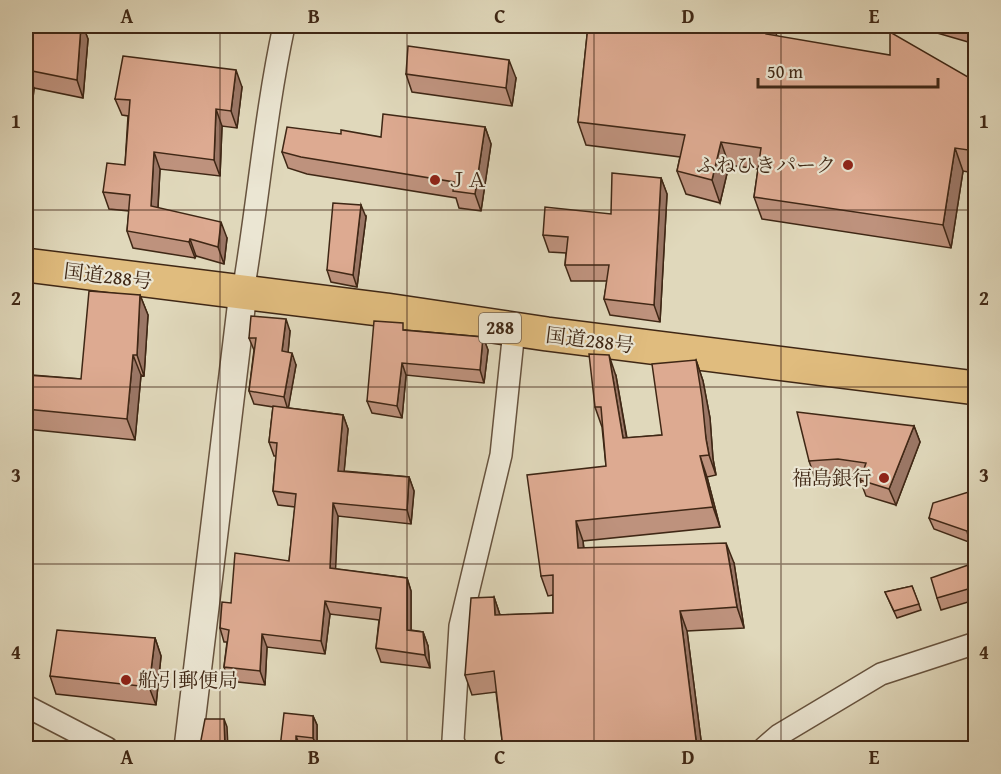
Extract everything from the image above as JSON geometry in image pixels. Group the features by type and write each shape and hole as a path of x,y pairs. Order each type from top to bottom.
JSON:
{"highway":[{"name":"国道288号","path":"26,265 975,388"}],"street":[{"path":"188,748 243,292 252,240 272,82 284,26"},
{"path":"456,748 453,740 460,626 501,455 514,330"},
{"path":"764,748 778,735 881,674 975,643"},
{"path":"26,706 107,748"}],"building":[{"path":"26,26 81,26 77,80 27,70 26,86"},
{"path":"588,26 767,26 766,34 890,55 890,32 975,81 969,95 975,96 975,151 955,148 943,225 754,197 761,148 721,142 712,180 677,171 685,135 578,122"},
{"path":"949,26 975,26 975,33"},
{"path":"408,46 509,60 506,88 406,74"},
{"path":"123,56 236,70 231,111 216,109 214,160 154,152 151,206 221,222 218,247 190,239 189,242 127,231 130,195 103,192 107,163 125,165 130,100 115,99"},
{"path":"383,114 485,127 475,194 453,191 454,182 282,152 287,127 341,134 341,130 381,137"},
{"path":"612,173 661,178 654,305 604,299 609,265 565,265 568,237 543,235 545,207 611,214"},
{"path":"333,203 361,205 353,275 327,270"},
{"path":"89,291 140,295 137,355 133,355 127,419 26,409 26,375 81,379"},
{"path":"251,316 286,319 282,351 292,353 284,397 249,391 256,338 249,338"},
{"path":"374,321 403,323 403,330 483,337 480,370 402,363 397,406 367,401"},
{"path":"589,354 609,355 623,438 662,435 652,364 696,360 709,455 700,456 713,507 576,521 578,548 726,543 737,607 680,611 697,748 503,748 494,671 465,675 471,598 494,597 495,615 553,613 553,575 541,576 527,475 606,466 601,407 595,407"},
{"path":"273,406 343,415 338,471 409,477 407,510 333,503 330,568 407,578 407,630 423,632 425,655 376,648 381,608 325,601 321,641 262,634 260,671 224,667 229,630 220,628 222,602 231,603 235,553 289,561 296,494 273,491 277,443 269,442"},
{"path":"797,412 914,426 889,489 860,480 866,463 838,459 809,461"},
{"path":"975,490 975,587 937,598 931,578 974,563 967,531 929,518 933,503"},
{"path":"912,586 919,604 894,611 885,592"},
{"path":"57,630 155,638 149,687 50,676"},
{"path":"284,713 313,716 313,738 296,736 296,748 280,748"},
{"path":"205,719 224,719 225,748 203,748 201,740"}],"place":[{"name":"ふねひきパーク","path":"848,165"},
{"name":"ＪＡ","path":"435,180"},
{"name":"福島銀行","path":"884,478"},
{"name":"船引郵便局","path":"126,680"}]}
